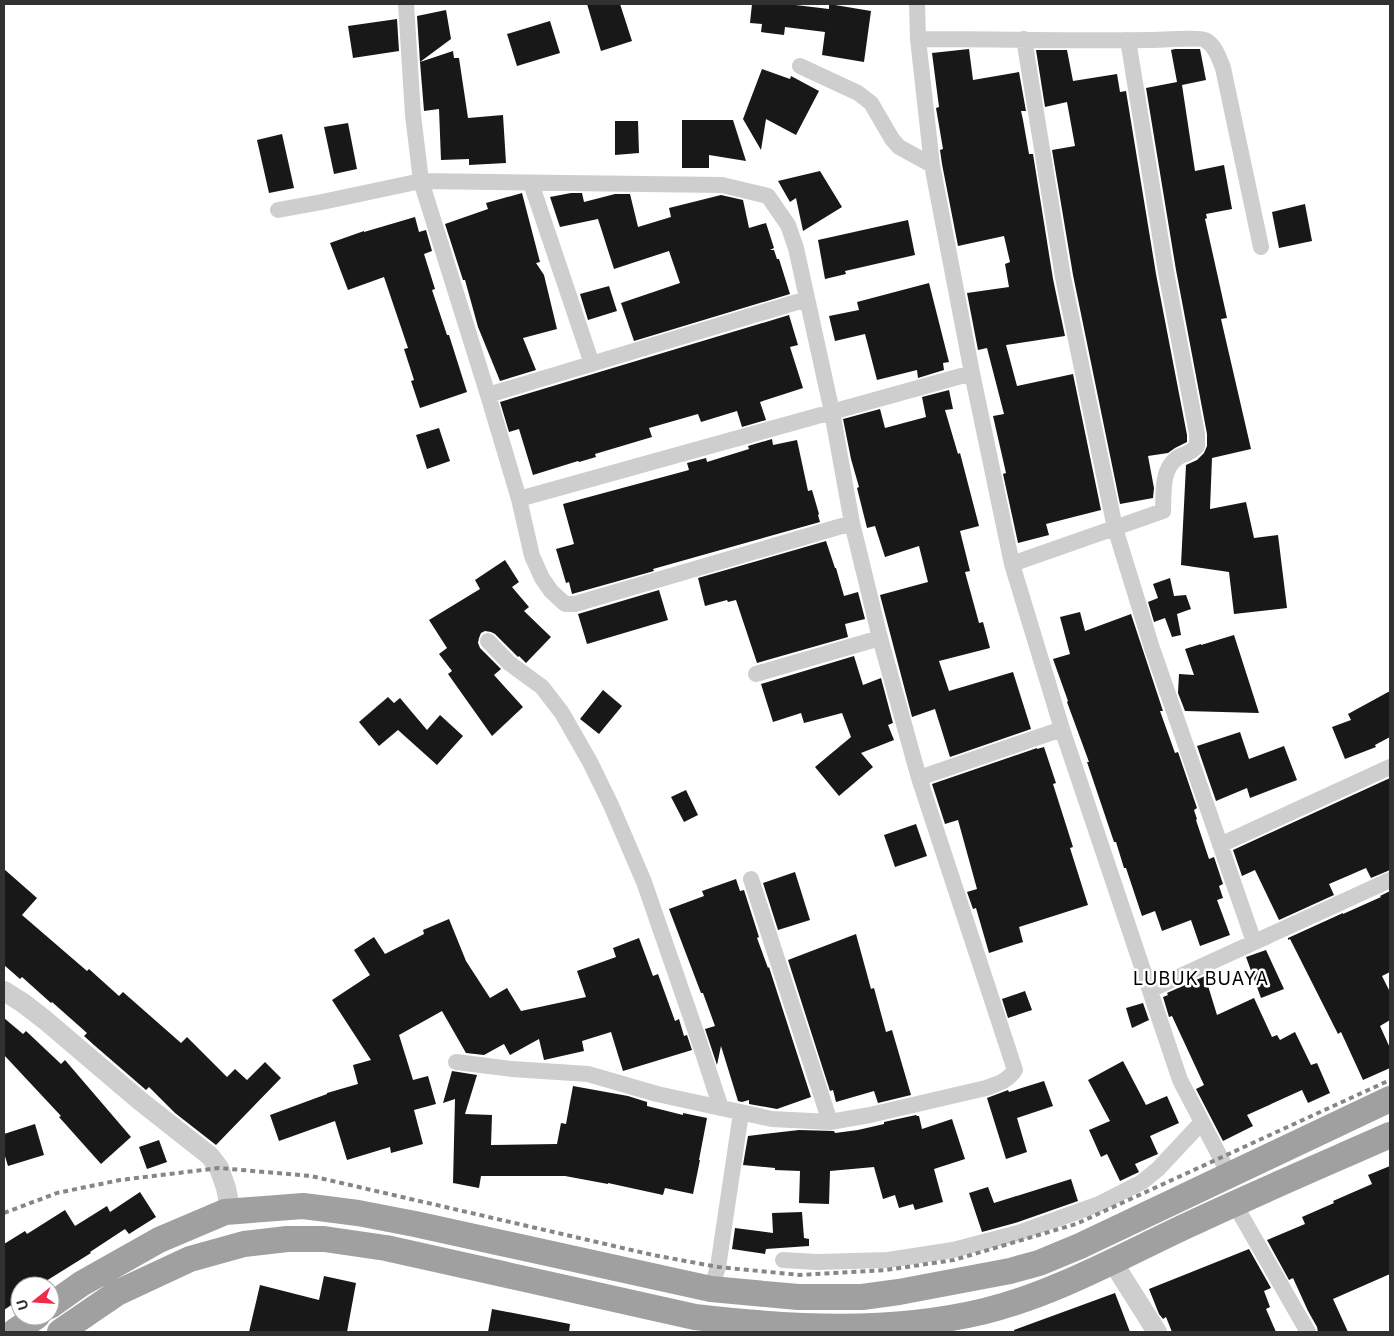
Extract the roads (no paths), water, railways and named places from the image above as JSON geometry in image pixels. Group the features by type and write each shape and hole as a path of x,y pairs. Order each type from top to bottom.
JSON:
{"highway":[{"path":"60,1299 81,1284 159,1240 226,1212 303,1206 358,1213 415,1224 711,1289 798,1297 862,1297 1010,1271 1039,1262 1080,1246 1390,1099"},
{"path":"60,1332 117,1293 190,1259 244,1244 287,1238 324,1239 386,1248 694,1324 741,1322 860,1326 898,1325 933,1321 985,1311 1050,1290 1234,1203 1390,1135"},
{"path":"931,1286 930,1309 933,1321"},
{"path":"860,1326 870,1322 869,1310 862,1297"}],"street":[{"path":"406,4 413,115 421,181 519,499 532,556 542,578 551,591 565,604 575,604 852,523"},
{"path":"917,4 918,39 932,165 972,373 1012,564 1062,729 1180,1080 1230,1176"},
{"path":"918,39 1204,39 1214,49 1223,68 1261,247"},
{"path":"1024,39 1063,276 1115,528 1152,648 1254,942"},
{"path":"1012,564 1163,511 1166,473 1170,464 1179,456 1191,453 1197,446 1197,434 1166,272 1128,40"},
{"path":"800,66 858,93 871,103 892,139 899,147 932,165"},
{"path":"278,210 421,181 722,185 768,196 788,225 796,248 832,412 852,523 880,638 919,778 1015,1070 1011,1076 1001,1083 986,1088 870,1115 830,1122 772,1119 741,1113 657,1094 588,1074 512,1070 456,1062"},
{"path":"531,183 592,364"},
{"path":"488,395 808,299"},
{"path":"519,499 972,373"},
{"path":"756,674 880,638"},
{"path":"488,641 509,663 542,687 562,712 590,762 644,882 721,1108"},
{"path":"919,778 1062,729"},
{"path":"1220,845 1390,767"},
{"path":"752,879 830,1122"},
{"path":"1150,990 1390,880"},
{"path":"4,991 45,1020 139,1100 210,1156 219,1168 226,1188 230,1203 226,1212"},
{"path":"711,1289 718,1267 741,1113"},
{"path":"783,1260 817,1262 888,1260 953,1250 1018,1233 1098,1204 1142,1182 1158,1169 1202,1122"},
{"path":"1234,1203 1308,1332"},
{"path":"1112,1261 1158,1332"}],"railway":[{"path":"4,1213 57,1193 120,1180 219,1168 311,1176 653,1255 718,1267 800,1275 886,1270 954,1260 1076,1224 1390,1080"}],"district":[{"name":"LUBUK BUAYA","path":"1201,979"}]}
